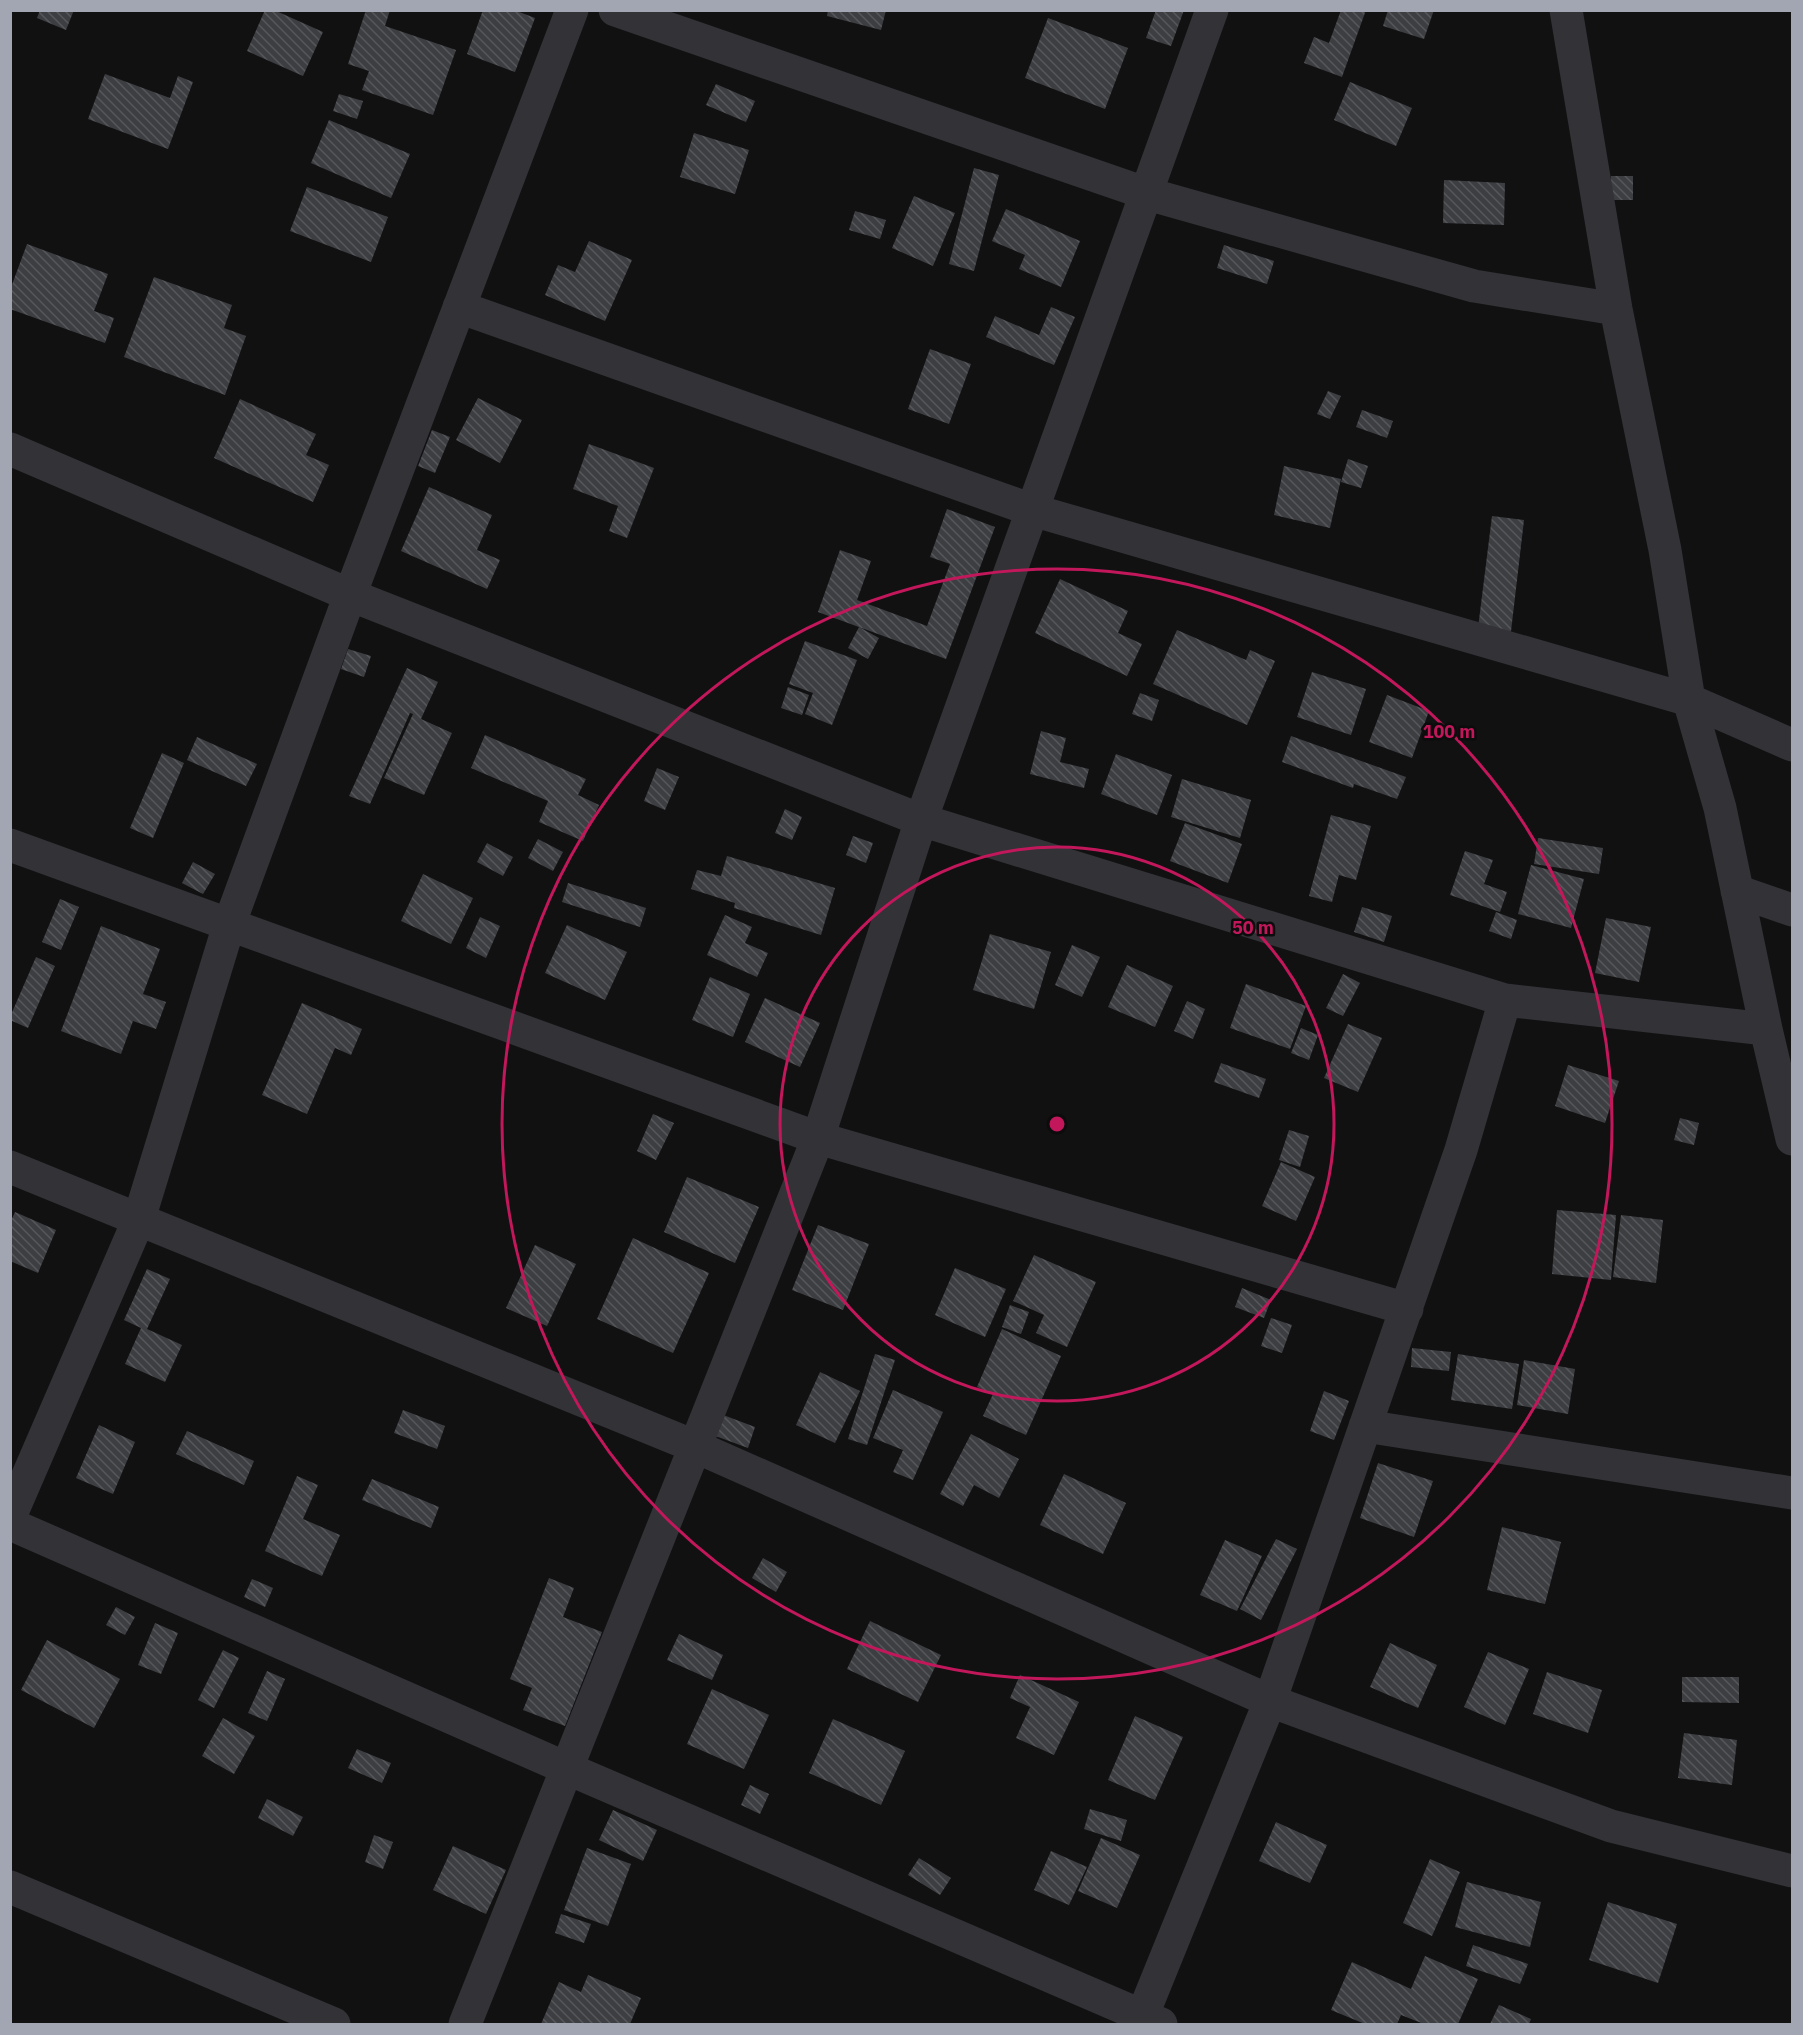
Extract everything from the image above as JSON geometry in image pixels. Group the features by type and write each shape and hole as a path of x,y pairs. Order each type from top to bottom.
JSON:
{"street":[{"path":"10,1517 139,1219 229,925 350,595 572,10"},
{"path":"615,10 1148,194 1474,286 1616,309"},
{"path":"465,2025 818,1138 921,820 1148,194 1212,10"},
{"path":"1566,10 1616,309 1665,550 1689,700 1720,808 1766,1029 1792,1139"},
{"path":"459,307 1032,510 1689,700 1792,745"},
{"path":"10,449 350,595 921,820 1504,1000 1766,1029"},
{"path":"10,845 818,1138 1407,1309"},
{"path":"1737,891 1792,910"},
{"path":"10,1524 566,1768 841,1885 1147,2022 1270,1701 1407,1309 1461,1150 1504,1000"},
{"path":"10,1167 694,1446 1270,1701 1611,1826 1792,1871"},
{"path":"1365,1426 1792,1493"},
{"path":"10,1887 334,2025"}],"building":[{"path":"40,10 74,10 66,30 37,18"},
{"path":"265,10 274,10 323,32 303,76 247,51"},
{"path":"366,10 390,10 385,26 456,50 433,115 362,90 369,71 348,64"},
{"path":"483,10 514,10 535,18 515,72 467,54"},
{"path":"828,10 886,10 881,30 827,16"},
{"path":"1156,10 1184,10 1171,46 1146,38"},
{"path":"1341,10 1366,10 1342,77 1304,63 1314,37 1329,43"},
{"path":"1388,10 1434,10 1424,39 1383,26"},
{"path":"1048,18 1128,48 1105,109 1025,78"},
{"path":"105,74 170,98 178,76 193,82 168,149 88,119"},
{"path":"1350,82 1412,108 1396,146 1334,120"},
{"path":"716,84 755,101 746,122 706,105"},
{"path":"339,94 363,101 357,119 333,111"},
{"path":"329,120 410,154 391,198 311,163"},
{"path":"694,133 749,150 735,194 680,177"},
{"path":"974,168 999,175 974,271 949,264"},
{"path":"1611,176 1633,176 1633,200 1611,200"},
{"path":"1444,180 1505,183 1504,225 1443,223"},
{"path":"307,187 388,217 371,262 290,231"},
{"path":"914,196 955,213 933,266 892,248"},
{"path":"1006,209 1080,241 1061,287 1019,269 1025,255 992,241"},
{"path":"855,211 886,220 880,239 849,230"},
{"path":"589,241 632,260 605,321 545,295 558,265 575,272"},
{"path":"27,244 108,274 94,311 114,318 105,343 10,309 10,290"},
{"path":"1224,245 1274,261 1267,284 1217,268"},
{"path":"154,277 232,305 224,328 246,336 225,395 124,357"},
{"path":"1051,307 1075,317 1054,365 986,337 995,316 1039,335"},
{"path":"930,349 971,364 949,424 908,409"},
{"path":"1328,391 1341,396 1330,419 1317,414"},
{"path":"478,398 522,420 500,463 456,440"},
{"path":"240,399 316,434 306,455 329,465 313,502 214,458"},
{"path":"1362,410 1393,421 1387,438 1356,427"},
{"path":"432,430 450,437 435,473 418,466"},
{"path":"589,444 654,468 627,538 609,531 618,506 573,489"},
{"path":"1348,459 1368,466 1361,488 1341,482"},
{"path":"1284,466 1341,479 1330,528 1274,515"},
{"path":"429,487 492,515 477,550 500,560 487,589 401,551"},
{"path":"947,509 995,527 946,659 818,612 840,550 871,561 857,600 927,626 950,564 930,557"},
{"path":"1492,516 1524,520 1510,640 1477,636"},
{"path":"1060,579 1128,611 1118,633 1142,644 1127,676 1035,633"},
{"path":"859,627 879,638 868,659 848,648"},
{"path":"1177,630 1246,660 1250,650 1275,661 1247,725 1153,684"},
{"path":"805,641 857,660 832,725 805,714 813,693 789,684"},
{"path":"348,649 371,656 364,677 341,669"},
{"path":"407,668 438,682 421,719 452,733 424,795 384,778 413,714 410,713 370,804 349,796"},
{"path":"1312,672 1366,689 1351,735 1297,717"},
{"path":"788,687 809,695 802,715 781,708"},
{"path":"1140,693 1159,700 1152,721 1132,714"},
{"path":"1387,695 1429,711 1412,758 1369,742"},
{"path":"1041,731 1066,738 1060,762 1089,769 1084,788 1030,774"},
{"path":"485,735 586,779 578,795 599,805 583,841 539,822 548,801 471,768"},
{"path":"1291,736 1406,777 1397,799 1354,784 1353,788 1282,762"},
{"path":"197,737 257,764 246,786 187,760"},
{"path":"162,753 184,763 153,838 130,828"},
{"path":"1116,754 1172,775 1157,815 1101,794"},
{"path":"657,768 679,777 665,810 644,801"},
{"path":"1182,779 1251,800 1240,838 1171,817"},
{"path":"785,809 802,817 792,840 775,833"},
{"path":"1331,815 1371,826 1356,880 1339,875 1332,902 1309,896"},
{"path":"1185,823 1242,844 1228,883 1170,861"},
{"path":"853,836 873,843 866,863 846,855"},
{"path":"1538,838 1603,848 1599,874 1534,864"},
{"path":"538,839 563,852 553,871 528,858"},
{"path":"487,843 513,857 503,876 477,862"},
{"path":"1465,851 1493,860 1484,884 1507,892 1500,912 1450,895"},
{"path":"727,856 835,888 821,935 734,908 735,903 691,889 697,870 721,876"},
{"path":"193,862 215,874 203,894 182,883"},
{"path":"1531,865 1584,879 1571,928 1518,914"},
{"path":"423,874 473,898 451,944 401,921"},
{"path":"568,883 646,908 640,927 562,902"},
{"path":"60,899 79,907 61,950 42,942"},
{"path":"1362,907 1392,916 1384,942 1354,932"},
{"path":"1496,912 1517,920 1511,939 1489,931"},
{"path":"725,915 752,927 745,943 768,953 757,977 707,955"},
{"path":"480,917 500,926 486,958 466,948"},
{"path":"1606,918 1651,927 1639,982 1595,973"},
{"path":"567,925 627,952 605,1000 545,973"},
{"path":"101,926 160,949 143,994 166,1002 156,1029 133,1021 121,1054 61,1031"},
{"path":"990,934 1051,952 1034,1009 973,990"},
{"path":"1072,945 1100,957 1082,997 1055,985"},
{"path":"36,957 55,966 28,1028 10,1020 10,1017"},
{"path":"1127,965 1173,986 1155,1027 1108,1007"},
{"path":"1343,974 1360,983 1343,1016 1326,1008"},
{"path":"710,977 750,994 733,1037 692,1020"},
{"path":"1246,984 1306,1006 1290,1049 1230,1028"},
{"path":"765,998 820,1023 800,1067 745,1042"},
{"path":"1187,1001 1205,1009 1193,1039 1174,1031"},
{"path":"302,1003 362,1029 351,1055 335,1048 307,1114 262,1095"},
{"path":"1348,1024 1382,1038 1358,1092 1324,1078"},
{"path":"1301,1028 1318,1035 1309,1060 1291,1053"},
{"path":"1221,1063 1266,1079 1259,1098 1214,1082"},
{"path":"1568,1065 1619,1081 1605,1123 1555,1106"},
{"path":"653,1114 674,1123 656,1160 637,1151"},
{"path":"1680,1118 1699,1123 1694,1145 1674,1140"},
{"path":"1289,1130 1309,1136 1300,1167 1279,1160"},
{"path":"1281,1162 1315,1177 1296,1221 1262,1206"},
{"path":"687,1177 759,1207 735,1263 664,1232"},
{"path":"1557,1210 1616,1215 1611,1280 1552,1274"},
{"path":"15,1212 56,1230 38,1273 10,1261 10,1223"},
{"path":"1621,1215 1663,1220 1656,1283 1613,1277"},
{"path":"818,1225 869,1244 843,1310 792,1290"},
{"path":"633,1238 709,1273 673,1353 597,1319"},
{"path":"535,1245 576,1264 547,1326 506,1308"},
{"path":"1034,1255 1096,1282 1067,1347 1036,1333 1044,1315 1013,1301"},
{"path":"955,1268 1006,1289 985,1337 935,1315"},
{"path":"147,1269 170,1279 147,1329 182,1345 165,1382 125,1364 141,1328 124,1320"},
{"path":"1242,1288 1271,1300 1264,1318 1235,1307"},
{"path":"1010,1305 1029,1312 1021,1334 1002,1327"},
{"path":"1271,1318 1292,1325 1282,1353 1261,1346"},
{"path":"1002,1329 1061,1356 1026,1435 983,1416 993,1394 977,1387"},
{"path":"1412,1348 1451,1352 1449,1371 1411,1367"},
{"path":"875,1354 895,1360 867,1445 848,1439"},
{"path":"1458,1354 1519,1364 1512,1409 1451,1400"},
{"path":"1524,1360 1575,1369 1568,1414 1517,1405"},
{"path":"820,1372 860,1391 835,1443 796,1425"},
{"path":"893,1390 943,1412 913,1480 893,1472 903,1450 873,1438"},
{"path":"1324,1391 1349,1401 1334,1440 1310,1431"},
{"path":"403,1410 445,1426 437,1449 394,1433"},
{"path":"718,1413 755,1427 748,1448 710,1434"},
{"path":"99,1425 135,1442 113,1494 76,1478"},
{"path":"187,1431 254,1461 244,1485 176,1454"},
{"path":"971,1434 1019,1459 999,1498 974,1485 963,1506 940,1494"},
{"path":"1378,1463 1433,1481 1414,1537 1360,1518"},
{"path":"1064,1474 1126,1503 1103,1554 1040,1525"},
{"path":"297,1476 318,1485 303,1519 340,1535 322,1576 265,1551"},
{"path":"372,1479 439,1507 431,1528 362,1500"},
{"path":"1502,1527 1561,1542 1545,1604 1487,1590"},
{"path":"1276,1539 1297,1549 1261,1620 1240,1609"},
{"path":"1225,1540 1262,1556 1237,1611 1200,1595"},
{"path":"763,1558 787,1572 776,1592 752,1578"},
{"path":"549,1578 574,1588 563,1617 602,1632 565,1726 523,1710 532,1688 510,1679"},
{"path":"252,1579 273,1588 265,1607 244,1597"},
{"path":"116,1607 135,1617 125,1635 106,1625"},
{"path":"870,1621 941,1655 918,1702 847,1669"},
{"path":"155,1623 178,1633 161,1674 138,1665"},
{"path":"679,1634 723,1655 712,1680 667,1660"},
{"path":"47,1640 120,1679 94,1728 21,1690"},
{"path":"1390,1643 1437,1665 1418,1708 1370,1687"},
{"path":"223,1650 239,1658 214,1708 198,1700"},
{"path":"1488,1652 1529,1669 1505,1725 1464,1707"},
{"path":"267,1671 285,1679 267,1721 248,1713"},
{"path":"1547,1672 1602,1690 1588,1733 1533,1714"},
{"path":"1020,1675 1079,1702 1054,1755 1016,1738 1030,1707 1010,1698"},
{"path":"1682,1677 1739,1677 1739,1703 1682,1702"},
{"path":"712,1689 769,1715 744,1769 687,1744"},
{"path":"1135,1716 1183,1737 1155,1800 1108,1780"},
{"path":"223,1718 255,1736 234,1774 202,1756"},
{"path":"833,1719 905,1751 881,1805 809,1773"},
{"path":"1684,1733 1737,1740 1732,1785 1678,1778"},
{"path":"357,1749 391,1763 382,1783 348,1768"},
{"path":"750,1785 769,1794 760,1814 741,1805"},
{"path":"267,1799 303,1817 293,1836 258,1818"},
{"path":"1090,1809 1127,1820 1121,1841 1084,1829"},
{"path":"613,1810 657,1830 643,1861 599,1840"},
{"path":"1276,1822 1327,1845 1310,1883 1259,1861"},
{"path":"374,1835 393,1842 383,1869 365,1862"},
{"path":"1101,1838 1140,1855 1117,1908 1078,1891"},
{"path":"453,1846 506,1870 486,1914 433,1890"},
{"path":"587,1848 631,1864 608,1926 564,1910"},
{"path":"1051,1851 1087,1867 1069,1905 1034,1890"},
{"path":"919,1858 951,1878 940,1895 908,1875"},
{"path":"1430,1859 1460,1872 1432,1936 1403,1923"},
{"path":"1467,1882 1541,1902 1530,1947 1455,1927"},
{"path":"1608,1902 1677,1924 1658,1983 1589,1960"},
{"path":"561,1914 591,1924 584,1943 555,1933"},
{"path":"1473,1945 1528,1964 1520,1984 1466,1966"},
{"path":"1425,1956 1478,1979 1458,2024 1424,2024 1401,2015 1397,2024 1365,2024 1331,2010 1352,1962 1411,1989"},
{"path":"588,1975 641,1998 630,2024 541,2024 559,1982 581,1992"},
{"path":"1499,2005 1531,2019 1529,2024 1490,2024"}]}
